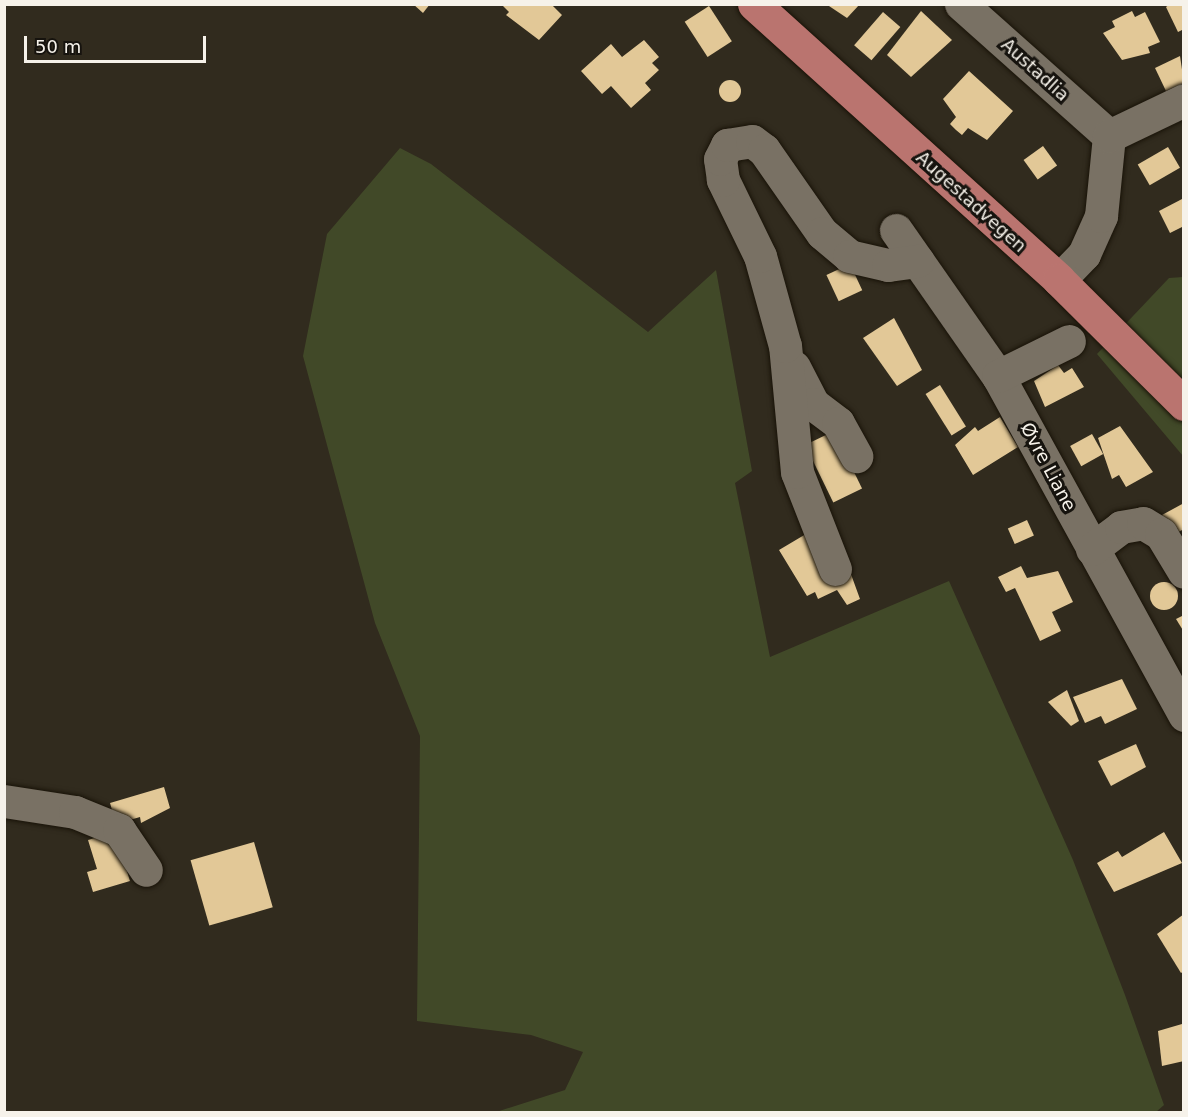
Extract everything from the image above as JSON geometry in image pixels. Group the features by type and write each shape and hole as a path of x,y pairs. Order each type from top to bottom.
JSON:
{"main road":[{"name":"Augestadvegen","path":"754,4 1059,280 1184,404"}],"street":[{"name":"Austadlia","path":"961,4 1109,136"},
{"path":"1059,280 1084,254 1101,216 1109,136 1184,100"},
{"path":"836,569 797,472 785,346 760,255 723,180 720,159 727,145 752,141 764,150 822,233 849,256 888,265 918,261"},
{"name":"Øvre Liane","path":"896,230 998,376 1184,715"},
{"path":"998,376 1069,341"},
{"path":"785,346 813,404 838,423 856,456"},
{"path":"1092,549 1121,527 1143,523 1161,534 1184,572"},
{"path":"4,801 75,812 119,830 146,870"}],"green space":[{"path":"400,148 431,164 648,332 716,270 752,471 735,483 770,657 949,581 1073,860 1164,1105 1156,1112 496,1112 565,1090 583,1052 531,1035 417,1021 420,736 375,623 303,356 327,234"},
{"path":"1183,277 1183,456 1097,354 1169,278"}],"building":[{"path":"413,4 430,4 423,13"},
{"path":"501,4 551,4 562,15 539,40 506,15 509,12"},
{"path":"826,4 860,4 847,18"},
{"path":"1170,4 1184,4 1184,29 1178,32 1166,7"},
{"path":"709,6 732,41 708,57 685,22"},
{"path":"921,11 952,40 911,77 887,55"},
{"path":"1132,11 1135,17 1145,12 1160,42 1148,47 1150,53 1122,60 1103,33 1115,27 1112,21"},
{"path":"883,12 900,27 871,60 854,45"},
{"path":"644,40 659,57 652,63 659,70 645,83 651,90 631,108 611,86 602,94 581,71 611,44 622,57"},
{"path":"1180,56 1184,83 1166,91 1155,68"},
{"path":"969,71 1013,111 987,140 968,128 962,135 956,130 950,124 956,117 943,99"},
{"path":"730,80 738,83 741,91 738,99 730,102 722,99 719,91 722,83"},
{"path":"1043,146 1057,165 1038,180 1024,160"},
{"path":"1168,147 1180,168 1150,185 1138,164"},
{"path":"1184,198 1184,226 1170,233 1159,211"},
{"path":"850,264 862,290 839,301 826,275"},
{"path":"894,318 922,370 897,386 863,338"},
{"path":"1058,365 1064,373 1072,368 1084,387 1045,407 1034,381"},
{"path":"940,385 966,427 952,436 926,394"},
{"path":"1000,417 1018,447 973,475 955,445 975,427 978,431"},
{"path":"1120,426 1153,472 1126,487 1119,475 1112,479 1098,438"},
{"path":"834,431 862,489 833,503 805,445"},
{"path":"1092,434 1103,454 1081,466 1070,446"},
{"path":"1184,503 1184,529 1173,535 1162,515"},
{"path":"1027,520 1034,536 1015,544 1008,529"},
{"path":"811,531 848,566 860,599 847,605 837,590 818,599 815,592 807,596 779,550"},
{"path":"1021,566 1027,578 1058,571 1073,602 1052,612 1061,631 1040,641 1015,588 1006,592 998,577"},
{"path":"1164,582 1174,586 1178,596 1174,606 1164,610 1154,606 1150,596 1154,586"},
{"path":"1184,615 1184,632 1176,619"},
{"path":"1122,679 1137,709 1105,724 1101,716 1085,723 1073,697"},
{"path":"1067,690 1079,721 1071,726 1048,702"},
{"path":"1136,744 1146,767 1111,786 1098,761"},
{"path":"164,787 170,808 141,823 140,817 116,824 110,803"},
{"path":"115,832 130,881 93,892 87,872 97,869 88,840"},
{"path":"1164,832 1182,863 1114,892 1097,863 1118,851 1122,857"},
{"path":"254,842 273,907 209,926 191,860"},
{"path":"1184,914 1184,971 1181,973 1157,934"},
{"path":"1182,1024 1184,1061 1162,1066 1158,1031"}]}
